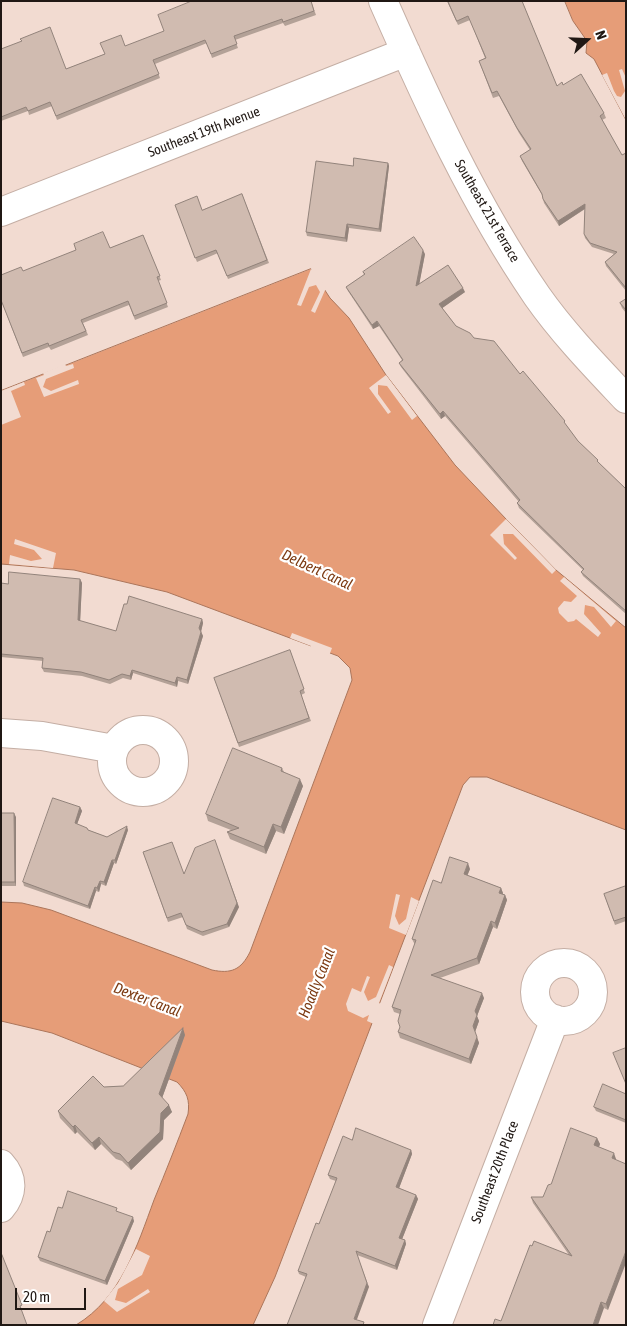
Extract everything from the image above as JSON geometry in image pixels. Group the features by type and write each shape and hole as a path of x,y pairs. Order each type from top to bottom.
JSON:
{"street":[{"name":"Southeast 21st Terrace","path":"383,1 456,159 490,222 525,277 553,316 600,372 626,399"},
{"name":"Southeast 19th Avenue","path":"1,212 406,52"},
{"path":"1,733 42,736 114,749"},
{"name":"Southeast 20th Place","path":"436,1325 555,1019"},
{"path":"1,1164 11,1180 11,1191 8,1200 1,1208"}],"water":[{"path":"565,1 626,1 626,120 594,59 586,53 587,41 573,21"},
{"path":"311,269 330,298 349,318 386,375 455,465 556,570 626,628 626,830 487,777 470,777 463,785 275,1277 253,1325 76,1325 92,1314 105,1301 126,1270 188,1114 189,1104 183,1089 177,1082 52,1033 1,1021 1,902 22,903 51,910 212,970 230,971 239,967 250,952 352,680 350,668 338,656 167,592 74,570 1,564 1,391"}],"pier":[{"path":"622,69 626,78 626,120 602,75 607,73 614,91 617,96 621,97 625,91 619,70"},
{"path":"311,269 316,271 326,288 315,313 311,311 320,292 316,285 309,287 301,306 297,305"},
{"path":"65,364 66,366 73,364 74,368 46,379 43,387 51,391 78,380 79,384 44,397 36,378"},
{"path":"386,375 417,416 412,420 387,386 378,385 378,394 391,412 388,414 369,388"},
{"path":"24,382 25,385 11,391 21,417 1,425 1,391"},
{"path":"506,519 556,570 552,574 513,534 503,534 504,544 517,558 515,560 490,535"},
{"path":"15,539 56,553 53,568 9,564 10,555 31,561 42,559 34,550 14,544"},
{"path":"564,577 616,621 611,627 594,607 585,605 584,614 601,633 598,637 576,619 568,622 559,613 558,608 564,601 571,602 577,596 560,581"},
{"path":"292,633 332,648 329,656 310,649 311,646 290,638"},
{"path":"396,894 400,895 395,916 399,925 406,919 411,897 419,901 406,935 389,928"},
{"path":"389,965 393,967 379,1003 381,1004 374,1024 367,1021 369,1015 363,1018 348,1011 346,1004 352,988 361,992 367,976 370,977 364,992 368,1001 376,997"},
{"path":"136,1249 150,1256 142,1275 118,1289 115,1300 126,1303 148,1289 150,1292 117,1312 104,1301 118,1283"}],"building":[{"path":"192,1 311,1 314,11 283,22 282,19 234,36 237,44 211,54 205,40 153,60 159,74 56,116 50,102 28,111 26,107 1,117 1,49 50,27 66,69 105,54 100,43 121,35 125,46 164,31 158,15"},
{"path":"448,1 522,1 557,86 562,82 563,85 581,74 604,113 600,116 622,155 626,153 626,288 605,262 617,252 590,243 584,234 585,204 558,221 543,199 520,156 531,149 497,91 492,93 479,61 486,58 468,16 457,21"},
{"path":"354,158 388,163 379,229 347,224 345,238 306,232 316,161 353,166"},
{"path":"242,194 267,260 227,276 216,250 195,258 175,205 197,196 202,210"},
{"path":"103,232 110,248 143,235 160,276 157,277 167,303 134,316 128,301 81,320 86,331 49,346 48,343 22,353 1,300 1,275 21,267 23,271 76,250 74,244"},
{"path":"414,237 423,250 416,286 448,265 463,288 439,304 456,326 470,333 474,338 494,341 520,374 523,371 565,421 578,441 626,489 626,611 581,572 584,569 517,503 520,500 443,411 440,414 399,363 403,360 377,321 372,325 346,287 365,274 363,272"},
{"path":"626,299 626,310 620,303"},
{"path":"9,572 80,579 78,620 116,631 124,604 127,604 129,596 202,619 199,628 201,632 187,680 177,677 175,683 132,670 130,676 122,674 109,680 81,672 42,668 43,658 1,654 1,583 8,584"},
{"path":"290,650 304,689 300,691 309,718 238,743 214,678"},
{"path":"233,748 282,768 281,771 300,779 281,827 273,824 264,847 227,832 239,828 206,814"},
{"path":"53,798 80,807 75,823 88,830 107,837 127,826 115,860 112,860 104,882 100,881 97,888 95,887 88,906 23,882"},
{"path":"1,813 14,813 15,882 1,882"},
{"path":"215,840 237,903 227,924 202,932 186,925 181,913 167,918 143,852 172,842 184,874 195,848"},
{"path":"450,857 468,863 464,874 501,888 499,893 505,895 495,923 491,921 477,958 431,975 482,993 475,1011 477,1015 473,1026 477,1037 469,1059 398,1032 401,1010 392,1007 416,940 412,939 433,880 441,883"},
{"path":"626,886 626,917 614,921 604,894"},
{"path":"183,1028 159,1094 169,1105 161,1113 160,1132 128,1163 120,1154 113,1152 99,1137 92,1143 58,1111 93,1076 104,1087 123,1086"},
{"path":"626,1048 626,1084 613,1053"},
{"path":"603,1084 626,1094 626,1120 594,1107"},
{"path":"356,1128 411,1150 396,1187 416,1195 399,1238 405,1240 395,1266 356,1251 367,1283 354,1319 364,1322 363,1325 287,1325 307,1274 298,1271 316,1223 319,1224 337,1178 328,1175 343,1136 352,1140"},
{"path":"571,1128 597,1138 594,1145 614,1153 612,1158 626,1164 626,1251 606,1304 601,1302 593,1325 493,1325 495,1319 501,1321 530,1245 532,1246 534,1241 572,1256 531,1197 543,1197 548,1185 551,1184"},
{"path":"68,1191 117,1208 116,1211 133,1217 105,1281 38,1257 47,1231 50,1232 58,1207 62,1208"},
{"path":"2,1255 22,1305 20,1306 27,1325 1,1325"}],"water label":[{"name":"Delbert Canal","path":"317,570"},
{"name":"Hoadly Canal","path":"317,983"},
{"name":"Dexter Canal","path":"147,1000"}]}
